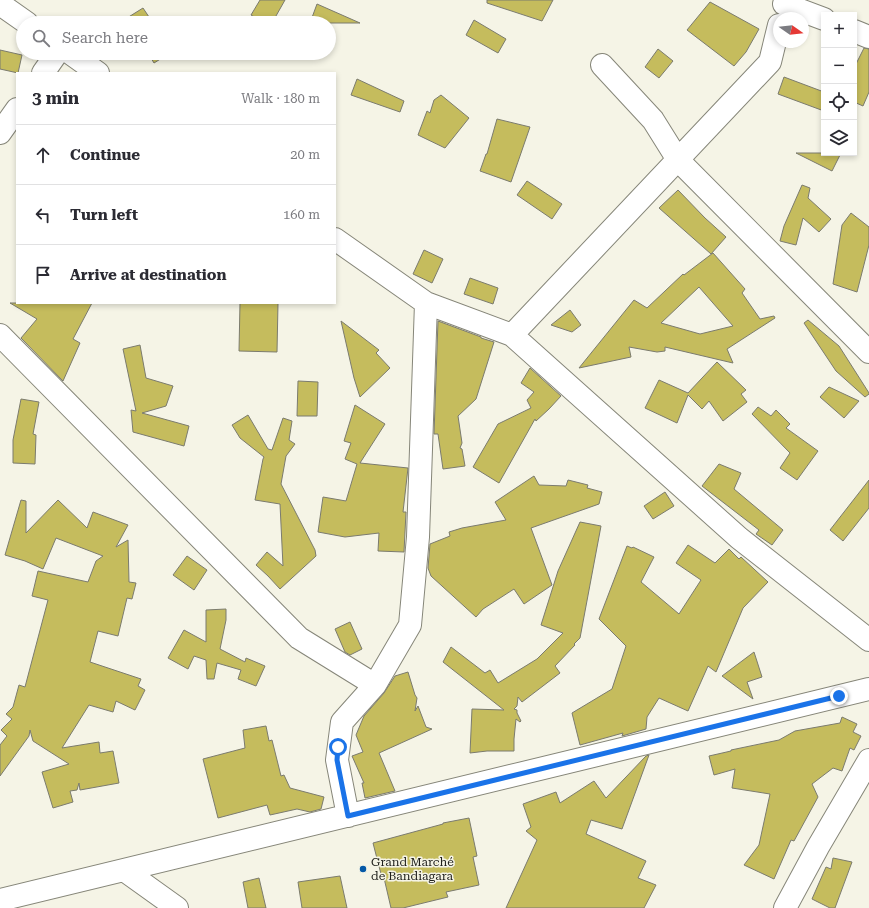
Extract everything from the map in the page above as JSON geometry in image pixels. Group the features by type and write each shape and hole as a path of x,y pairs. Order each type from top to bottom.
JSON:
{"street":[{"path":"0,4 17,16"},
{"path":"783,7 821,18"},
{"path":"857,32 869,37"},
{"path":"512,335 770,62 773,48"},
{"path":"44,72 52,60"},
{"path":"80,60 97,72"},
{"path":"602,66 653,120 678,160 869,352"},
{"path":"0,133 16,110"},
{"path":"336,240 426,304 512,335 739,538 869,640"},
{"path":"348,816 337,760 342,722 375,685 410,625 418,537 426,304"},
{"path":"0,335 299,638 375,685"},
{"path":"0,900 869,689"},
{"path":"785,908 818,847 869,760"},
{"path":"124,870 176,908"}],"building":[{"path":"260,0 285,0 276,16 251,15"},
{"path":"487,0 553,0 542,21 487,3"},
{"path":"710,2 759,29 746,52 734,66 687,30"},
{"path":"317,4 360,23 336,23 336,16 313,16"},
{"path":"143,8 148,16 130,16"},
{"path":"474,20 506,39 498,53 466,35"},
{"path":"864,48 869,49 869,92 863,106 857,103 857,62"},
{"path":"658,49 673,61 659,78 645,67"},
{"path":"0,50 16,54 16,60 21,60 18,72 0,69"},
{"path":"784,77 821,91 821,110 778,94"},
{"path":"357,79 404,101 400,112 351,95"},
{"path":"441,95 469,118 445,148 418,135 427,111 430,113 434,100"},
{"path":"497,119 530,127 511,182 480,171 487,154"},
{"path":"796,153 821,153 821,156 840,156 832,171"},
{"path":"527,181 562,204 552,219 517,195"},
{"path":"802,185 810,188 808,198 831,219 819,232 803,218 796,245 780,241 784,226"},
{"path":"678,190 726,237 711,254 659,208"},
{"path":"851,213 869,227 869,245 857,292 833,284 842,225"},
{"path":"424,250 443,259 432,283 413,274"},
{"path":"713,253 745,289 742,293 760,319 774,316 775,318 727,349 733,363 665,347 665,351 657,352 629,347 631,357 579,368 634,300 647,308 683,274 684,275","holes":["699,287 733,326 700,334 661,323"]},
{"path":"470,278 498,288 493,304 464,294"},
{"path":"10,303 91,304 73,339 80,343 63,381 21,338 37,319"},
{"path":"240,304 278,304 277,352 239,351"},
{"path":"570,310 581,325 572,332 551,325"},
{"path":"808,320 839,346 869,394 865,397 836,371 804,323"},
{"path":"341,321 379,350 376,353 390,368 360,397 354,378"},
{"path":"438,321 494,342 476,399 458,416 462,443 460,448 462,449 465,466 443,469 438,434 434,434"},
{"path":"140,345 146,378 173,386 166,406 142,413 189,426 184,446 133,432 131,410 136,411 123,349"},
{"path":"717,362 746,390 741,394 747,402 723,421 709,401 702,409 688,395 677,423 645,408 659,380 688,393"},
{"path":"530,368 561,396 536,421 535,419 499,483 473,467 498,424 531,408 527,400 534,392 521,383"},
{"path":"298,381 318,382 317,416 297,416"},
{"path":"829,387 859,401 844,418 820,397"},
{"path":"21,399 39,402 33,434 36,435 35,464 13,463 13,440"},
{"path":"355,405 385,424 360,463 408,468 403,512 406,512 404,552 378,551 379,533 345,537 318,532 323,497 346,501 357,464 345,459 351,443 344,441"},
{"path":"758,407 771,416 776,410 790,424 786,428 818,451 797,480 780,468 790,453 752,414"},
{"path":"248,415 268,449 272,450 283,418 292,421 289,440 295,444 286,456 281,484 315,550 316,556 280,589 256,565 267,552 283,566 280,504 255,500 264,457 240,438 232,425"},
{"path":"719,464 741,473 734,489 783,530 772,545 756,534 759,530 702,486"},
{"path":"534,476 539,485 566,486 568,480 588,485 587,488 602,492 599,504 531,528 552,585 524,604 514,589 483,609 476,617 431,576 428,568 430,544 450,536 449,532 462,528 506,520 495,502"},
{"path":"869,480 869,508 843,541 830,530"},
{"path":"665,492 674,506 653,519 644,506"},
{"path":"21,500 26,501 26,533 58,500 87,528 93,512 128,525 116,547 128,540 129,582 136,583 132,599 127,598 118,636 98,631 90,662 141,679 138,686 145,690 135,710 116,701 113,712 89,705 62,748 99,742 100,753 113,751 119,783 80,790 79,783 77,790 70,791 73,802 53,808 42,772 69,764 33,741 30,730 29,736 0,776 0,745 7,736 1,730 12,719 6,714 13,707 19,685 25,687 48,600 32,596 38,571 88,582 96,561 103,556 56,538 43,569 25,561 5,555"},
{"path":"580,522 601,526 580,638 555,666 560,673 522,702 518,697 517,706 514,709 517,710 521,721 520,722 516,719 514,751 487,751 470,753 472,709 504,710 443,662 451,647 485,673 490,670 498,683 537,659 563,633 541,625 558,571"},
{"path":"688,545 715,563 729,549 739,559 741,557 768,582 743,608 716,672 708,666 688,711 659,698 647,717 646,729 622,736 623,733 580,745 572,713 612,689 626,646 599,619 627,546 633,547 654,557 641,582 679,614 701,580 676,563"},
{"path":"187,556 207,570 194,590 173,575"},
{"path":"226,609 226,620 220,649 245,662 246,658 265,666 256,686 238,679 241,670 217,663 214,679 207,679 206,660 194,656 188,669 168,658 184,630 206,642 206,610"},
{"path":"350,622 362,649 350,655 345,652 335,629"},
{"path":"754,652 762,677 747,682 753,699 722,676"},
{"path":"408,672 417,698 415,711 418,706 426,727 432,729 379,753 395,791 365,798 362,783 364,783 352,756 363,752 356,735 364,716 384,693 395,676"},
{"path":"842,717 857,724 853,732 861,736 854,750 850,748 842,771 833,768 812,784 818,797 794,841 791,840 774,879 744,865 759,845 770,794 732,788 735,769 714,775 709,756 779,740 795,731 840,723"},
{"path":"266,726 269,741 272,740 281,776 284,775 290,788 324,797 321,809 310,812 297,809 270,815 267,805 218,818 203,759 245,748 243,730"},
{"path":"649,755 622,829 591,820 586,834 646,861 638,878 656,885 644,908 506,908 537,840 526,831 531,827 523,804 556,792 560,803 594,781 606,798 646,756"},
{"path":"469,818 477,856 473,857 479,885 446,892 448,897 403,908 391,908 384,878 382,878 373,843 443,823"},
{"path":"833,858 852,862 835,908 830,908 812,899 826,867 831,869"},
{"path":"340,876 347,908 302,908 298,882"},
{"path":"259,878 266,908 248,908 243,882"}],"place":[{"name":"Grand Marché de Bandiagara","path":"363,869"}],"route":[{"path":"338,747 337,760 348,816 839,696"}]}
